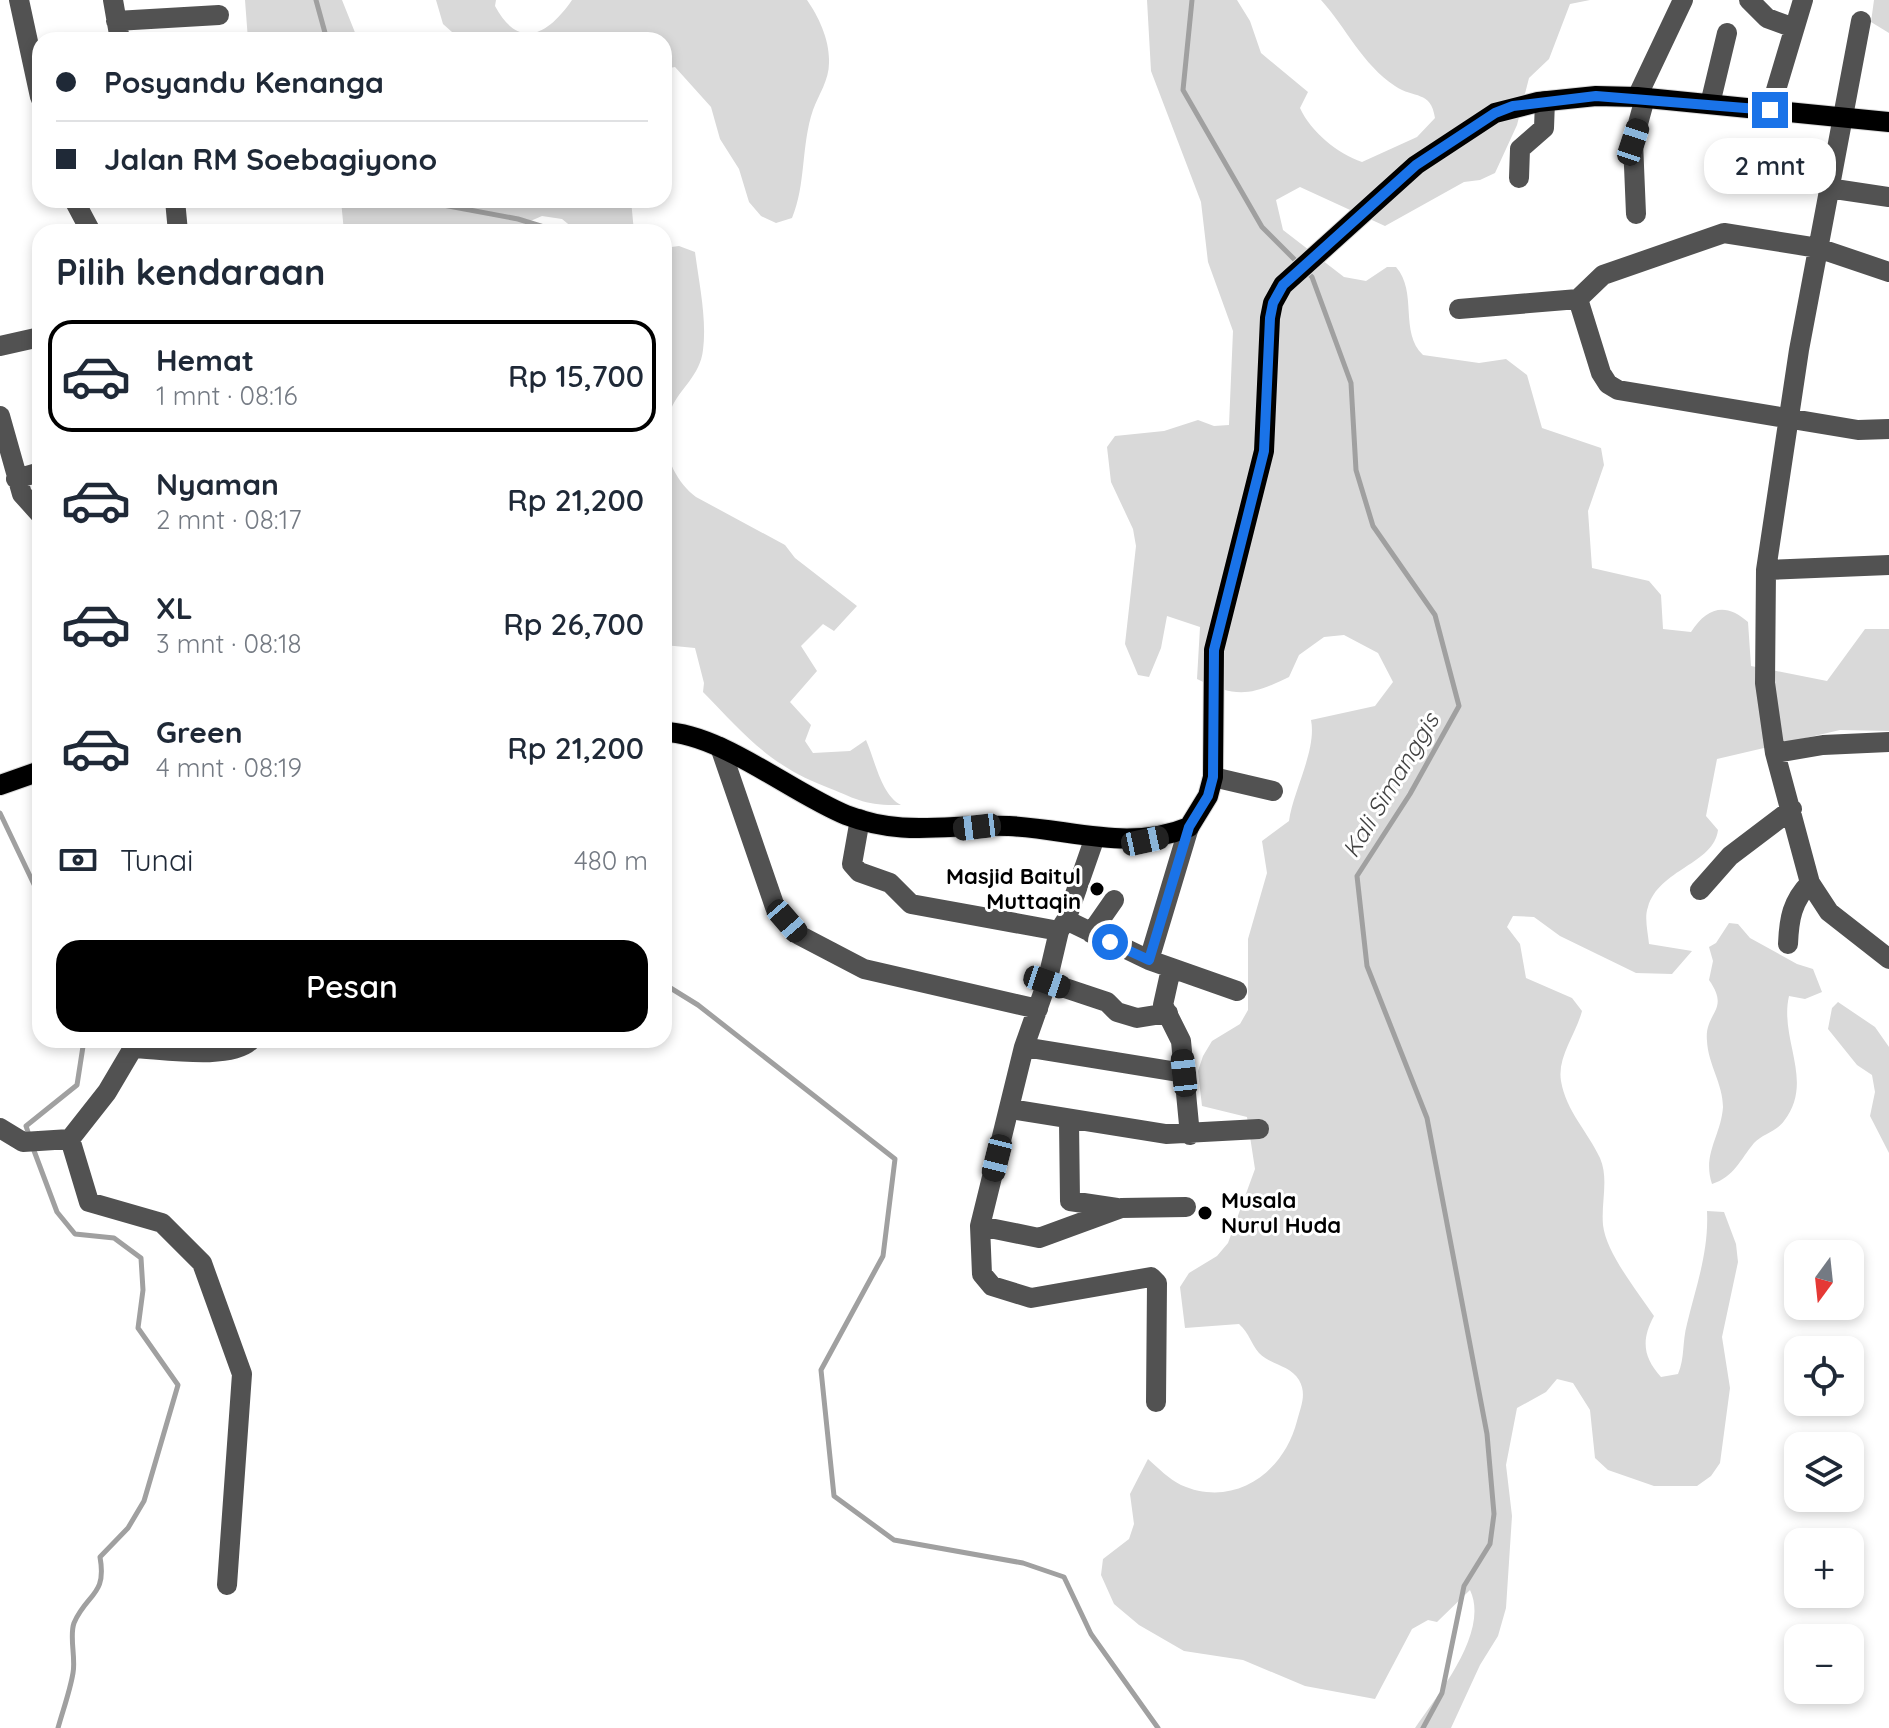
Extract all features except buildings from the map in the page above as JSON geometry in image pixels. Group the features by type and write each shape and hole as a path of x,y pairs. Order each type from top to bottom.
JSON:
{"main road":[{"path":"672,733 720,747 813,800 888,827 917,830 1009,826 1145,841 1189,827 1208,796 1213,777 1214,650 1264,451 1270,318 1273,303 1283,285 1416,165 1495,113 1545,101 1641,98 1889,122"},
{"path":"0,785 32,772"}],"street":[{"path":"19,0 32,60"},
{"path":"1636,214 1633,142 1641,98 1683,0"},
{"path":"1749,0 1767,18 1794,28"},
{"path":"1770,110 1803,0"},
{"path":"116,20 219,15"},
{"path":"1861,21 1840,118 1788,419 1766,570 1765,683 1775,753 1810,883 1829,912 1889,959"},
{"path":"1710,104 1727,33"},
{"path":"1519,178 1520,149 1544,128 1545,101"},
{"path":"1828,188 1889,197"},
{"path":"1459,309 1578,299 1603,275 1724,233 1818,248 1889,272"},
{"path":"1578,299 1608,384 1618,390 1858,430 1889,429"},
{"path":"0,346 32,339"},
{"path":"0,416 16,479 22,494 32,505"},
{"path":"16,479 32,474"},
{"path":"1766,570 1889,565"},
{"path":"1775,753 1823,745 1889,742"},
{"path":"720,747 775,907 799,935 864,969 1038,1009"},
{"path":"1213,777 1273,791"},
{"path":"1700,890 1730,856 1792,809"},
{"path":"860,819 852,864 859,872 890,883 911,904 1091,933 1171,969 1237,991"},
{"path":"1149,960 1189,827"},
{"path":"1095,837 1062,926 1047,982 1024,1047 980,1226 985,1281 1010,1294 1031,1298 1151,1277 1157,1283 1156,1402"},
{"path":"1788,944 1793,907 1798,895 1810,883"},
{"path":"1091,933 1114,900"},
{"path":"1171,969 1163,1005 1181,1041 1190,1135"},
{"path":"1047,982 1107,1002 1117,1012 1137,1018 1168,1013"},
{"path":"1024,1047 1184,1073"},
{"path":"0,1128 32,1142 70,1139 107,1092 131,1048"},
{"path":"177,1048 221,1052 244,1048"},
{"path":"1011,1109 1069,1121 1190,1135 1259,1129"},
{"path":"1069,1121 1070,1201 1121,1208 1186,1207"},
{"path":"70,1139 89,1202 162,1223 202,1263 242,1374 227,1585"},
{"path":"980,1226 1039,1238 1121,1208"}],"shaded area":[{"path":"245,0 342,0 355,32 247,32"},
{"path":"436,0 496,0 495,6 504,20 522,32 452,32 443,24"},
{"path":"572,0 807,0 823,30 828,46 829,69 809,123 800,192 792,218 776,223 761,216 749,202 739,169 720,139 711,107 675,67 672,68 672,32 536,32 553,22"},
{"path":"1147,0 1237,0 1250,21 1261,53 1308,92 1300,108 1311,125 1335,148 1362,162 1417,137 1435,118 1433,109 1426,99 1402,90 1383,77 1321,0 1590,0 1570,4 1549,59 1529,78 1517,125 1495,173 1480,180 1464,182 1385,226 1300,187 1276,200 1283,230 1344,277 1366,281 1387,267 1396,267 1406,288 1412,335 1423,355 1479,363 1506,359 1527,375 1542,428 1601,448 1604,465 1588,511 1592,568 1649,581 1661,595 1663,629 1691,632 1710,613 1717,610 1732,612 1748,622 1751,666 1827,681 1865,629 1889,629 1889,731 1840,730 1717,759 1706,816 1718,830 1714,842 1707,851 1663,884 1654,894 1647,911 1649,944 1692,951 1672,974 1636,973 1560,936 1534,917 1513,916 1507,927 1520,944 1526,978 1572,998 1582,1011 1564,1054 1561,1081 1568,1102 1603,1166 1605,1236 1624,1272 1654,1316 1647,1333 1646,1348 1650,1362 1661,1377 1678,1374 1680,1368 1685,1331 1704,1255 1707,1211 1724,1212 1736,1244 1738,1262 1722,1337 1730,1388 1720,1463 1711,1476 1697,1486 1654,1486 1608,1470 1595,1458 1590,1410 1573,1383 1557,1379 1546,1392 1517,1408 1506,1465 1512,1516 1506,1608 1498,1636 1480,1665 1451,1728 1415,1728 1448,1680 1467,1643 1474,1607 1470,1590 1437,1622 1428,1620 1412,1629 1375,1699 1305,1686 1243,1660 1184,1651 1139,1625 1114,1604 1101,1575 1103,1559 1129,1539 1134,1524 1130,1494 1148,1459 1181,1485 1201,1491 1238,1489 1269,1470 1281,1456 1297,1421 1303,1395 1299,1380 1291,1371 1259,1353 1239,1324 1185,1328 1180,1287 1189,1273 1217,1256 1228,1243 1255,1169 1247,1117 1202,1106 1198,1071 1212,1041 1240,1024 1248,1010 1248,939 1267,873 1262,841 1289,821 1311,744 1311,720 1375,706 1393,682 1378,653 1344,635 1324,637 1299,655 1289,677 1264,688 1243,692 1233,692 1197,679 1200,627 1167,616 1161,648 1149,677 1138,675 1125,644 1136,546 1133,529 1111,482 1107,447 1115,436 1164,431 1198,420 1214,426 1229,425 1233,331 1208,262 1201,202 1151,71"},
{"path":"1874,0 1889,0 1889,33 1871,22"},
{"path":"342,208 632,208 633,224 568,224 562,219 542,216 524,224 343,224"},
{"path":"679,246 695,252 704,338 698,367 672,407 672,247"},
{"path":"672,467 696,497 785,545 795,558 857,606 834,631 823,624 801,646 817,671 790,702 811,725 805,741 813,753 850,751 866,740 888,793 901,805 869,803 853,798 804,777 772,758 703,692 704,683 695,648 672,646"},
{"path":"1729,923 1738,924 1750,938 1797,964 1813,969 1822,992 1805,999 1789,996 1788,1028 1797,1075 1793,1106 1781,1125 1757,1140 1731,1172 1712,1184 1709,1163 1723,1107 1707,1041 1707,1031 1718,999 1709,980 1713,961 1709,947 1716,943"},
{"path":"1838,1002 1875,1027 1889,1047 1889,1153 1870,1116 1875,1092 1872,1075 1857,1065 1828,1029 1832,1008"}],"waterway":[{"path":"316,0 325,32"},
{"name":"Kali Simanggis","path":"1192,0 1183,90 1262,227 1298,263"},
{"path":"459,208 534,224"},
{"name":"Kali Simanggis","path":"1305,270 1312,277 1351,383 1356,470 1373,526 1435,615 1459,706 1410,794 1357,876 1367,966 1427,1118 1487,1434 1494,1514 1490,1544 1464,1586 1442,1693 1423,1728"},
{"path":"0,813 32,880"},
{"path":"672,989 698,1005 895,1159 883,1256 821,1370 834,1496 894,1540 1023,1563 1064,1577 1091,1634 1158,1728"},
{"path":"30,1138 26,1126 77,1085 83,1048"},
{"path":"33,1148 57,1212 75,1234 114,1238 141,1258 143,1290 138,1328 178,1385 144,1501 128,1528 100,1557 101,1580 74,1623 73,1673 58,1728"}],"place":[{"name":"Masjid Baitul Muttaqin","path":"1097,889"},
{"name":"Musala Nurul Huda","path":"1205,1213"}],"route":[{"path":"1110,942 1149,960 1189,827 1208,796 1213,777 1214,650 1264,451 1270,318 1273,303 1283,285 1416,165 1495,113 1513,106 1596,96 1770,110"}]}
